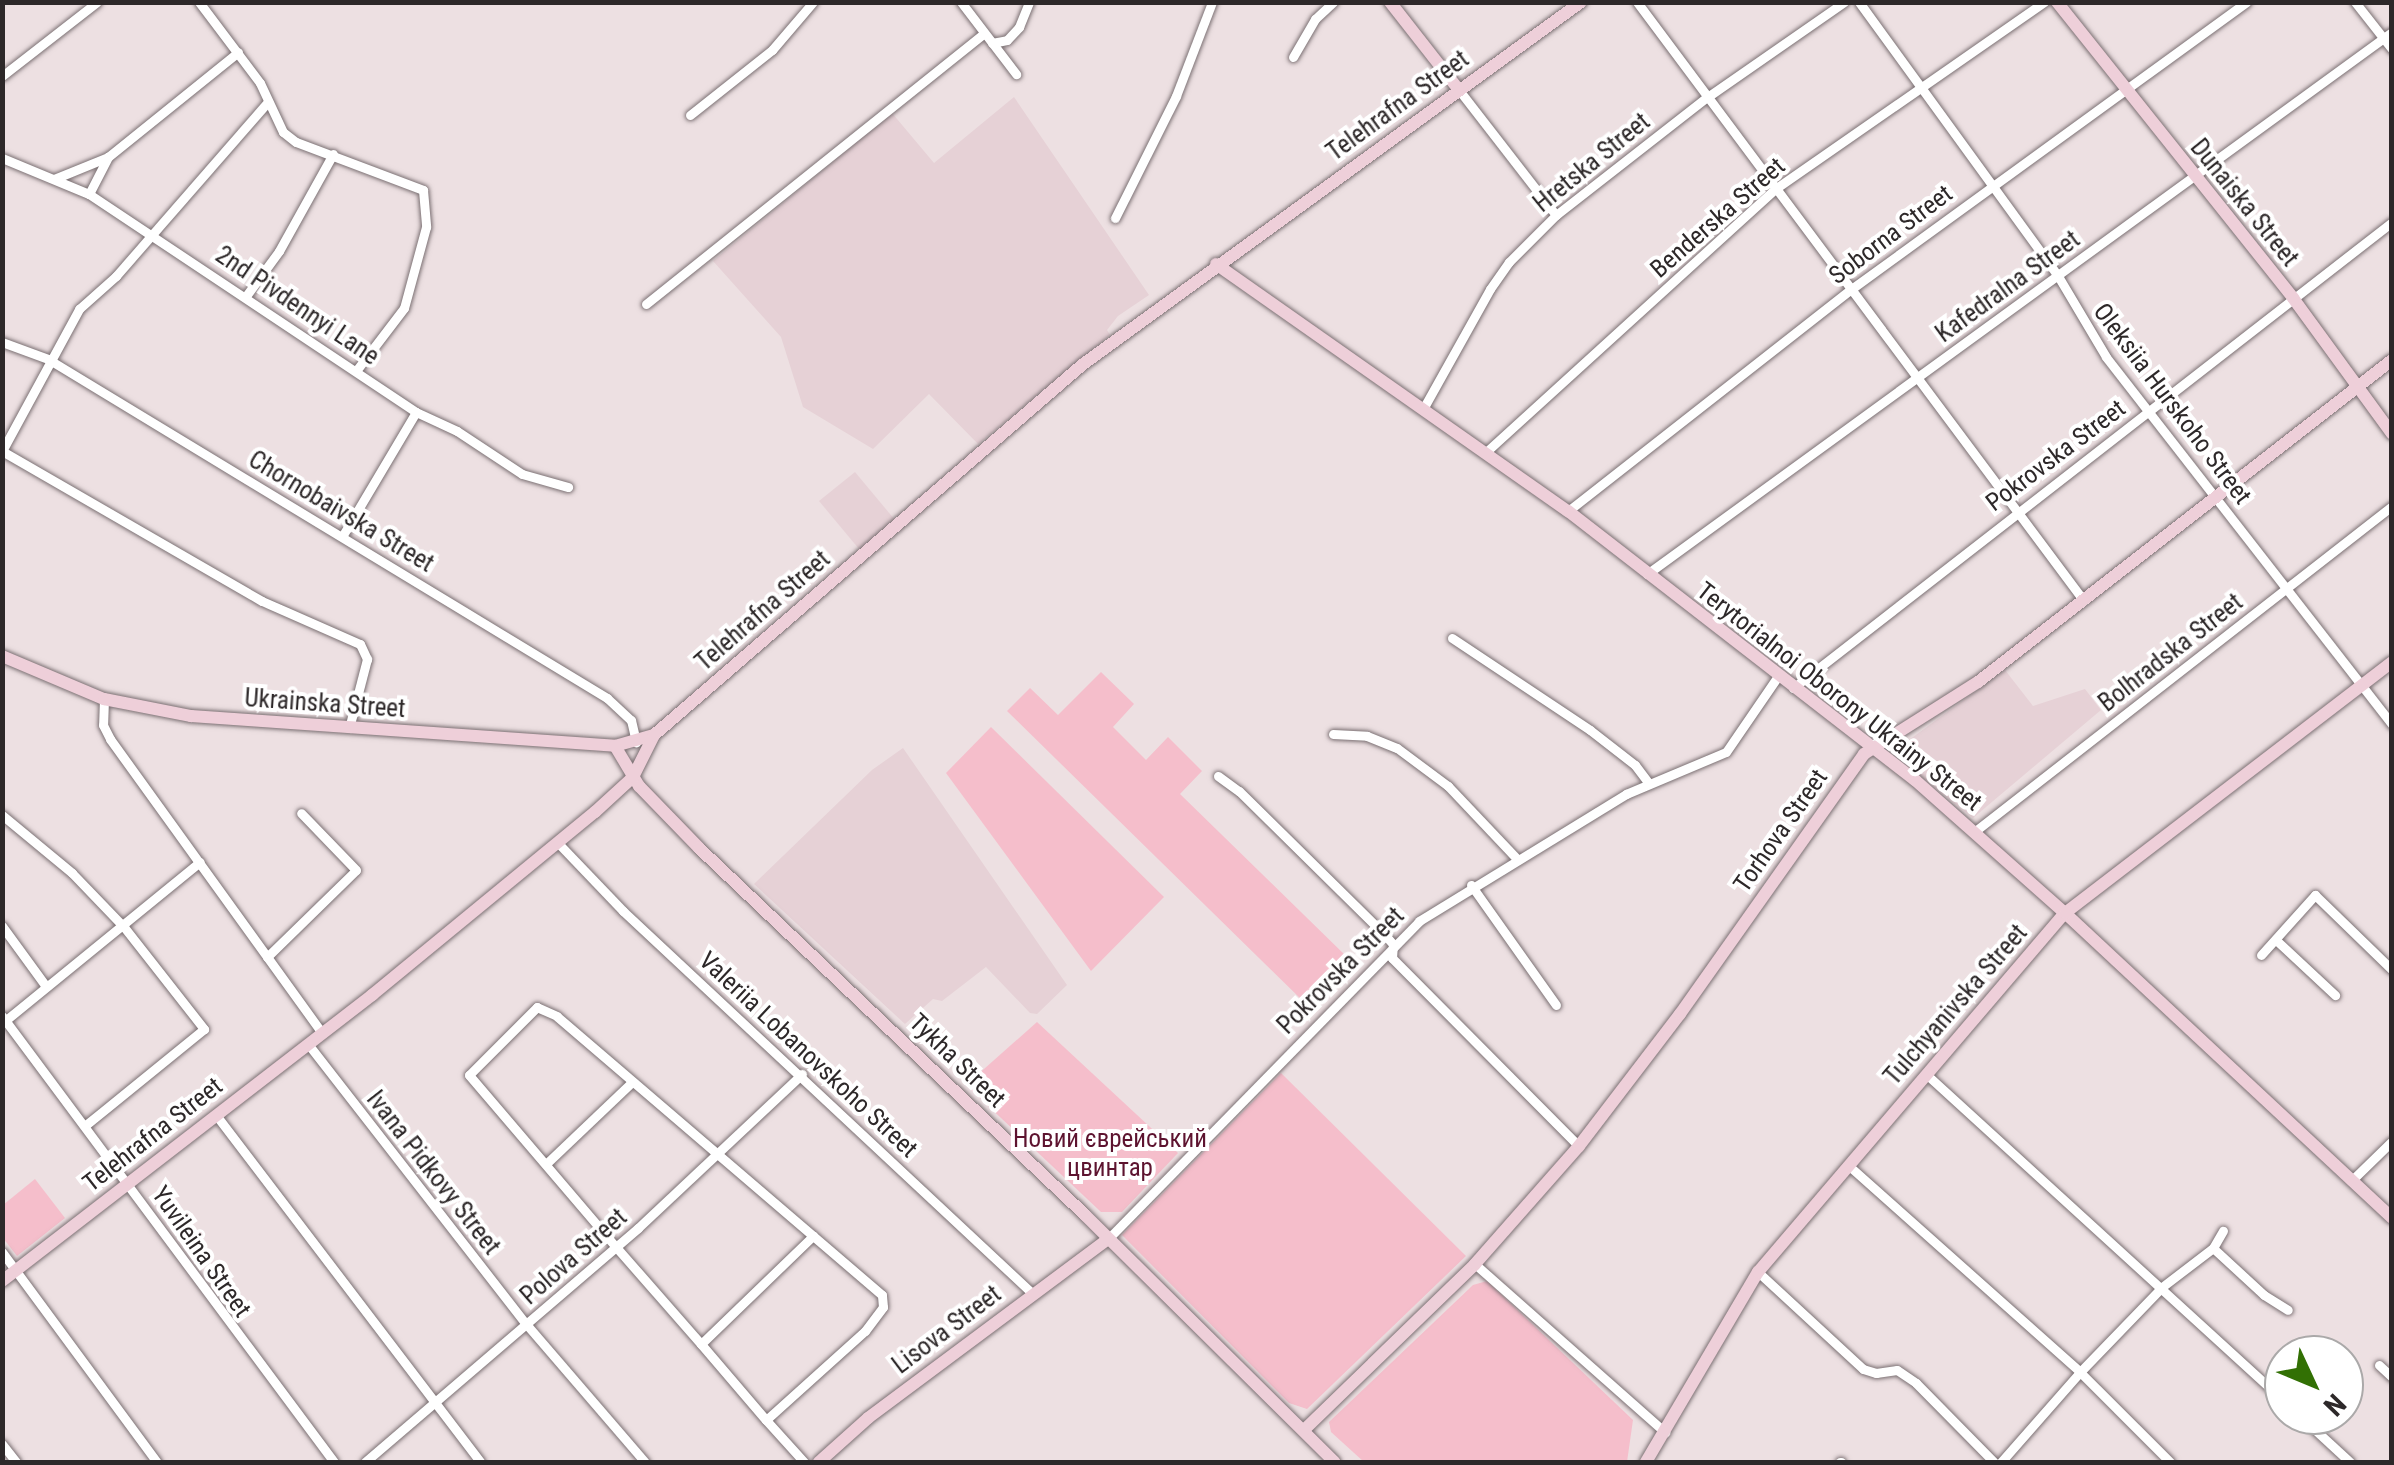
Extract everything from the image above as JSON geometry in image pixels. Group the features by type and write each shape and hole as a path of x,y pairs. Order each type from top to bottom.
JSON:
{"main road":[{"path":"1390,2 1459,90"},
{"name":"Telehrafna Street","path":"2,1281 322,1033 558,843 633,777 654,736 1069,376 1216,264 1581,2"},
{"name":"Dunaiska Street","path":"2057,2 2193,178 2293,298 2392,434"},
{"name":"Terytorialnoi Oborony Ukrainy Street","path":"1216,264 1244,288 1568,512 1974,832 2392,1218"},
{"name":"Torhova Street","path":"1304,1430 1474,1264 1580,1146 1870,748 1978,682 2217,500 2392,360"},
{"name":"Ukrainska Street","path":"2,656 104,698 210,718 615,746 654,736"},
{"name":"Tulchyanivska Street","path":"1646,1462 1758,1272 2066,913 2392,662"},
{"name":"Tykha Street","path":"615,746 633,777 699,848 1335,1462"},
{"name":"Lisova Street","path":"818,1462 868,1418 1108,1239"}],"street":[{"path":"2,76 97,2"},
{"path":"199,2 238,52 283,132 296,142 423,190 426,227 404,308 356,371"},
{"path":"690,116 772,50 814,2"},
{"path":"962,2 1016,74"},
{"path":"992,43 1007,40 1018,28 1029,2"},
{"path":"1116,218 1176,96 1212,2"},
{"path":"1293,57 1315,19 1333,2"},
{"path":"1637,2 2084,601"},
{"name":"Hretska Street","path":"1423,409 1500,274 1556,216 1706,98 1844,2"},
{"name":"Oleksiia Hurskoho Street","path":"1859,2 2058,276 2106,357 2392,725"},
{"name":"Benderska Street","path":"1486,452 1775,189 1921,92 2044,2"},
{"name":"Soborna Street","path":"1568,512 1850,290 2246,2"},
{"path":"2355,2 2388,35 2392,48"},
{"path":"646,304 983,34"},
{"name":"Kafedralna Street","path":"1648,574 2388,35"},
{"path":"54,179 108,157 238,52"},
{"path":"1459,90 1556,216"},
{"path":"268,102 116,276 79,309 2,451 262,601 360,644 368,659 349,728"},
{"path":"246,296 280,252 333,154"},
{"path":"89,194 108,157"},
{"name":"2nd Pivdennyi Lane","path":"2,158 89,194 152,232 416,412 457,432 522,474 568,487"},
{"name":"Pokrovska Street","path":"1794,688 2017,510 2392,222"},
{"name":"Chornobaivska Street","path":"2,342 48,360 608,698 631,720 636,742"},
{"path":"343,535 416,412"},
{"name":"Bolhradska Street","path":"1974,832 2392,506"},
{"path":"1452,638 1590,730 1648,782"},
{"name":"Pokrovska Street","path":"1108,1239 1393,944 1471,885 1516,858 1648,782 1731,748 1778,676"},
{"path":"104,698 104,725 110,739 322,1033"},
{"path":"1333,734 1367,736 1398,748 1448,786 1516,858"},
{"path":"1218,776 1239,791 1393,944 1392,958 1580,1146"},
{"path":"267,957 356,870 301,813"},
{"path":"2,815 72,873 124,926 204,1029 86,1124"},
{"name":"Valeriia Lobanovskoho Street","path":"558,843 623,911 802,1074 1033,1294"},
{"path":"4,1018 200,862"},
{"path":"1471,885 1556,1006"},
{"path":"2261,956 2315,896 2392,970"},
{"path":"2,926 45,985"},
{"path":"2276,940 2335,995"},
{"path":"766,1420 865,1332 883,1308 878,1290 557,1016 538,1007 513,1026 469,1075 616,1248 766,1420 804,1462"},
{"name":"Yuvileina Street","path":"4,1018 86,1124 222,1317 334,1462"},
{"name":"Ivana Pidkovy Street","path":"308,1044 527,1325 645,1462"},
{"name":"Polova Street","path":"366,1462 616,1248 802,1074"},
{"path":"1926,1074 2264,1382"},
{"path":"546,1164 632,1082"},
{"path":"216,1115 480,1462"},
{"path":"2351,1180 2392,1141"},
{"path":"1848,1165 2080,1372 2170,1462"},
{"path":"1758,1272 1863,1368 1876,1373 1897,1370 1916,1383 1998,1462 2162,1287 2214,1248 2223,1231"},
{"path":"701,1344 814,1236"},
{"path":"2214,1248 2264,1295 2288,1310"},
{"path":"2,1252 156,1462"},
{"path":"1474,1264 1664,1432"},
{"path":"2378,1366 2392,1377"},
{"path":"2321,1435 2350,1462"},
{"path":"2,1444 16,1462"}],"shaded area":[{"path":"1014,97 1149,295 1118,316 1107,330 1110,335 978,444 929,394 873,449 803,407 781,337 713,261 892,113 934,163"},
{"path":"855,472 900,526 864,555 819,501"},
{"path":"2005,670 2033,706 2085,689 2101,710 1973,818 1891,753"},
{"path":"903,748 1067,985 1037,1014 1030,1013 986,967 942,1001 933,999 905,1024 754,884 872,770"}],"green space":[{"path":"1101,672 1134,704 1113,727 1146,760 1168,737 1202,771 1180,794 1347,957 1304,1002 1007,711 1030,688 1058,715"},
{"path":"991,727 1164,897 1091,971 946,773"},
{"name":"Новий єврейський цвинтар","path":"1037,1022 1178,1153 1122,1212 1101,1212 966,1085"},
{"path":"1281,1073 1466,1256 1307,1409 1289,1403 1122,1235"},
{"path":"35,1179 65,1218 17,1256 3,1238 3,1205"},
{"path":"1487,1281 1633,1420 1627,1462 1364,1462 1331,1432 1329,1422 1473,1285"}]}
